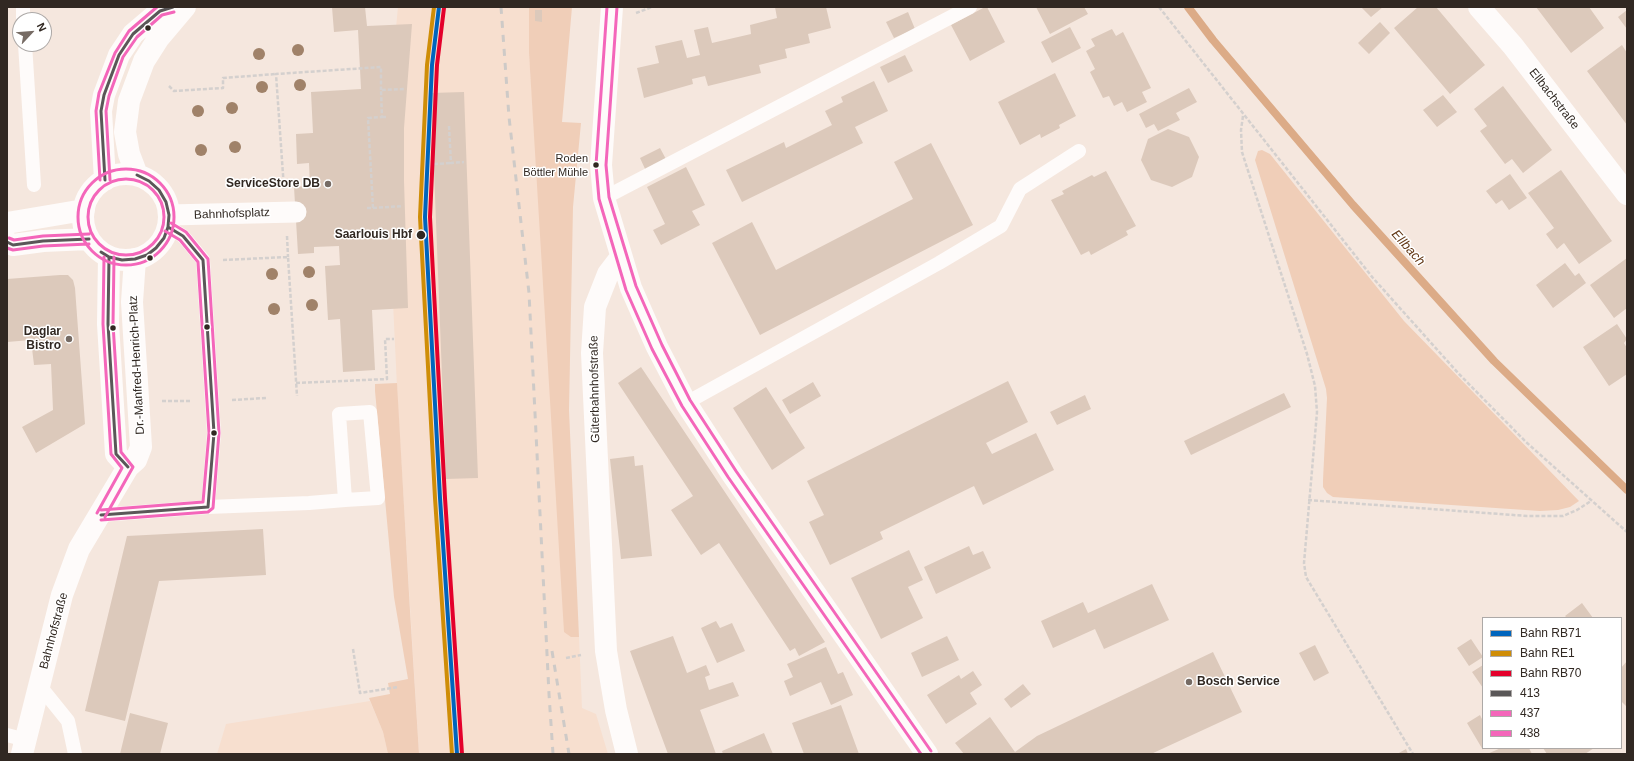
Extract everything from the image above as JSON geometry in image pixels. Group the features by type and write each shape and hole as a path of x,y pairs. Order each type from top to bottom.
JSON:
{"street":[{"path":"105,180 101,110 104,95 119,55 133,34 160,11 174,7"},
{"path":"137,175 129,154 125,132 129,101 144,61 158,39 185,7"},
{"path":"612,7 601,165 604,198 621,257 632,288 657,347 686,403 732,474 927,754"},
{"name":"Ellbachstraße","path":"1479,7 1513,46 1627,194"},
{"path":"115,175 137,175 149,181 160,190 166,202 168,221 164,238 156,248 147,255 135,259 122,260 109,257 89,239 84,225 84,210 91,192 105,180 115,175"},
{"path":"7,223 84,210"},
{"name":"Bahnhofsplatz","path":"168,221 290,212"},
{"path":"7,242 13,245 44,241 89,239"},
{"name":"Dr.-Manfred-Henrich-Platz","path":"109,257 108,324 116,454 128,467"},
{"name":"Güterbahnhofstraße","path":"621,257 608,274 595,307 592,353 606,651 616,710 627,754"},
{"name":"Dr.-Manfred-Henrich-Platz","path":"101,515 128,467 136,460 141,447 132,302 135,259"},
{"name":"Bahnhofstraße","path":"18,743 39,686 62,595 79,549 101,515"}],"lane":[{"path":"604,198 970,7"},
{"path":"26,52 34,185"},
{"path":"686,403 939,263 1001,226 1020,189 1079,151"},
{"path":"168,221 203,260 214,433 208,507"},
{"path":"101,515 208,507 345,500 378,498 370,412 339,414 345,500"},
{"path":"39,686 68,721 75,754"}],"path":[{"path":"1159,7 1373,278 1459,374 1526,442 1627,532"},
{"path":"169,86 174,91 223,88 223,78 381,67 382,117"},
{"path":"276,74 290,212 288,257 297,396"},
{"path":"381,90 404,89"},
{"path":"1243,115 1241,130 1242,152 1307,354 1315,386 1317,412 1308,500 1304,563 1306,577 1413,754"},
{"path":"373,208 368,118 387,117"},
{"path":"449,126 451,163"},
{"path":"434,164 464,162"},
{"path":"367,208 403,206"},
{"path":"203,260 288,257"},
{"path":"296,383 387,378 385,339 394,339"},
{"path":"1308,500 1527,516 1563,516 1577,510 1591,500"},
{"path":"353,649 360,693 398,687"},
{"path":"566,658 584,655"}],"shaded area":[{"path":"398,7 529,7 529,53 571,637 579,637 582,708 596,714 608,754 419,754 398,408 391,260 391,80"},
{"path":"529,7 572,7 562,122 581,123 573,207 569,410 579,637 571,637 564,632 529,53"},
{"path":"1262,150 1270,154 1404,321 1579,501 1570,507 1558,510 1540,511 1333,497 1327,493 1323,487 1327,398 1326,389 1255,160 1258,151"},
{"path":"397,383 419,754 388,754 383,732 369,698 390,694 388,683 408,679 394,597 375,391 375,384"},
{"path":"370,701 383,732 388,754 217,754 226,724"}],"building":[{"path":"332,7 365,7 367,26 412,24 404,128 408,308 372,310 375,370 343,372 340,319 328,320 325,266 340,265 339,246 314,247 314,253 298,254 294,187 310,186 309,163 297,164 296,134 313,133 311,92 361,89 358,30 334,32"},
{"path":"775,7 826,7 831,28 808,34 810,43 785,49 787,58 759,65 761,73 708,86 705,76 692,79 693,84 644,98 637,68 659,63 655,46 682,40 687,58 700,55 694,30 708,27 712,43 751,34 750,25 777,18"},
{"path":"987,7 1005,42 970,61 951,25"},
{"path":"1036,7 1084,7 1088,14 1050,34"},
{"path":"1361,7 1383,7 1371,17"},
{"path":"1418,7 1436,7 1485,65 1450,94 1394,28"},
{"path":"1536,7 1589,7 1604,28 1571,53"},
{"path":"535,10 542,10 542,22 535,21"},
{"path":"1627,10 1627,29 1618,17"},
{"path":"908,12 915,29 894,38 886,22"},
{"path":"1380,22 1390,33 1369,54 1358,43"},
{"path":"1070,27 1081,48 1052,63 1041,42"},
{"path":"1112,29 1116,36 1123,32 1151,88 1142,92 1147,102 1127,112 1122,102 1114,106 1109,96 1103,98 1090,72 1095,69 1086,51 1095,46 1091,39"},
{"path":"1622,45 1627,53 1627,125 1587,71"},
{"path":"905,55 913,71 888,83 880,67"},
{"path":"1055,73 1076,116 1059,125 1060,128 1041,138 1040,134 1020,145 998,102"},
{"path":"874,81 888,111 855,127 863,143 742,202 726,170 784,142 786,148 832,125 825,111 843,102 841,97"},
{"path":"1503,86 1552,150 1523,173 1512,159 1505,164 1480,131 1487,126 1474,109"},
{"path":"1189,88 1197,102 1176,113 1180,120 1158,131 1154,124 1146,128 1139,114"},
{"path":"464,92 478,478 446,479 431,93"},
{"path":"1443,95 1457,112 1437,127 1423,110"},
{"path":"1168,129 1189,137 1199,157 1192,177 1172,187 1151,180 1141,160 1148,139"},
{"path":"931,143 973,225 760,335 712,243 752,222 776,270 913,199 894,162"},
{"path":"660,148 667,161 646,171 640,158"},
{"path":"686,167 705,205 692,211 700,225 661,245 653,230 665,224 647,187"},
{"path":"1561,170 1612,241 1579,264 1564,243 1557,249 1546,234 1554,228 1528,193"},
{"path":"1106,171 1136,226 1126,231 1128,235 1091,255 1089,251 1081,255 1051,200 1064,194 1062,191 1092,175 1094,177"},
{"path":"1510,174 1527,198 1509,210 1502,200 1496,204 1486,191"},
{"path":"1627,258 1627,308 1614,318 1590,285"},
{"path":"1565,263 1575,276 1579,273 1586,283 1553,308 1536,285"},
{"path":"68,275 73,280 75,288 85,424 36,453 22,427 53,410 51,364 34,365 31,340 7,342 7,279"},
{"path":"1617,324 1627,339 1624,343 1627,348 1627,374 1609,386 1583,347"},
{"path":"641,367 825,642 799,656 795,648 790,651 719,543 701,555 671,510 693,496 618,383"},
{"path":"1008,381 1028,422 986,443 992,454 1036,433 1054,470 983,505 974,486 880,532 883,539 830,565 809,522 824,515 807,481"},
{"path":"813,382 821,396 790,414 782,400"},
{"path":"766,387 805,448 772,470 733,408"},
{"path":"1284,393 1291,407 1191,455 1184,441"},
{"path":"1085,395 1091,409 1057,425 1050,412"},
{"path":"634,456 635,466 643,465 652,556 621,559 610,459"},
{"path":"263,529 266,575 159,581 125,721 85,711 127,536"},
{"path":"969,546 973,555 983,551 991,568 936,594 924,567"},
{"path":"909,550 923,580 908,587 923,618 881,639 851,578"},
{"path":"1152,584 1169,620 1104,649 1095,629 1053,648 1041,621 1083,602 1088,613"},
{"path":"1582,603 1592,617 1566,617 1565,616"},
{"path":"716,621 720,628 732,623 745,651 717,663 701,628"},
{"path":"673,636 687,673 706,665 710,675 705,677 709,690 733,682 739,696 700,710 716,754 668,754 630,651"},
{"path":"947,636 959,660 922,677 911,653"},
{"path":"1471,639 1482,658 1469,666 1457,648"},
{"path":"1315,645 1329,673 1314,681 1299,653"},
{"path":"826,647 838,674 843,672 853,695 831,705 821,682 790,696 784,681 793,677 787,664"},
{"name":"Bosch Service","path":"1213,652 1242,712 1151,754 964,754 955,743 990,717 1015,752 1037,736"},
{"path":"1627,661 1627,707 1622,702 1622,667"},
{"path":"1482,666 1482,687 1472,672"},
{"path":"973,671 982,685 970,693 977,704 946,724 927,695 959,675 961,679"},
{"path":"1023,684 1031,694 1011,708 1004,699"},
{"path":"841,705 859,754 804,754 792,723"},
{"path":"130,713 168,723 160,754 120,754"},
{"path":"1480,715 1482,719 1482,748 1467,723"},
{"path":"764,733 773,754 723,754 722,751"},
{"path":"1406,749 1408,754 1397,754"},
{"path":"1499,749 1530,749 1532,754 1487,754"},
{"path":"1544,749 1592,749 1585,754 1547,754"}],"waterway":[{"name":"Ellbach","path":"1188,7 1213,40 1353,205 1494,361 1627,490"}],"railway":[{"path":"501,7 509,117 529,293 553,754"},
{"path":"552,651 569,754"}],"rail line":[{"name":"RE1","path":"434,7 427,65 420,217 435,498 452,754"},
{"name":"RB71","path":"439,7 432,65 425,217 440,498 457,754"},
{"name":"RB70","path":"444,8 437,65 430,217 445,498 462,754"}],"transit line":[{"name":"438","path":"100,180 96,111 99,93 115,53 129,31 157,7"},
{"name":"413","path":"105,180 101,111 104,95 119,55 133,34 160,11 173,7"},
{"name":"437","path":"607,7 596,165 599,199 626,290 652,349 682,406 728,477 921,754"},
{"name":"438","path":"617,7 606,165 609,197 636,286 662,345 690,400 736,471 931,751"},
{"name":"437","path":"110,180 106,111 109,96 123,57 137,37 162,15 174,12"},
{"name":"437","path":"126,169 144,173 153,177 160,183 166,190 170,199 174,217 170,235 166,244 160,251 153,257 144,261 126,265 108,261 99,257 92,251 86,244 82,235 78,217 82,199 86,190 92,183 99,177 108,173 126,169"},
{"name":"413","path":"101,252 109,257 122,260 135,259 147,255 156,248 164,238 168,227 169,215 166,202 159,190 149,181 137,175"},
{"name":"438","path":"126,179 140,182 153,190 161,203 164,217 161,231 153,244 140,252 126,255 112,252 99,244 91,231 88,217 91,203 99,190 112,182 126,179"},
{"name":"437","path":"101,520 208,512 213,508 219,433 208,259 186,232 171,223"},
{"name":"413","path":"168,227 183,236 203,260 214,433 208,507"},
{"name":"438","path":"101,510 203,502 209,433 198,262 180,240 165,231"},
{"name":"438","path":"9,238 14,240 43,236 89,234"},
{"name":"413","path":"7,242 13,245 43,241 89,239"},
{"name":"437","path":"7,248 13,250 43,246 89,244"},
{"name":"438","path":"97,513 122,468 111,454 103,324 104,257"},
{"name":"413","path":"109,257 108,324 116,454 128,467"},
{"name":"437","path":"105,517 133,467 121,452 113,324 114,257"},
{"name":"413","path":"101,515 208,507"}],"place":[{"name":"Roden Böttler Mühle","path":"596,165"},
{"name":"ServiceStore DB","path":"328,184"},
{"name":"Saarlouis Hbf","path":"421,235"},
{"name":"Daglar Bistro","path":"69,339"},
{"name":"Bosch Service","path":"1189,682"}]}
